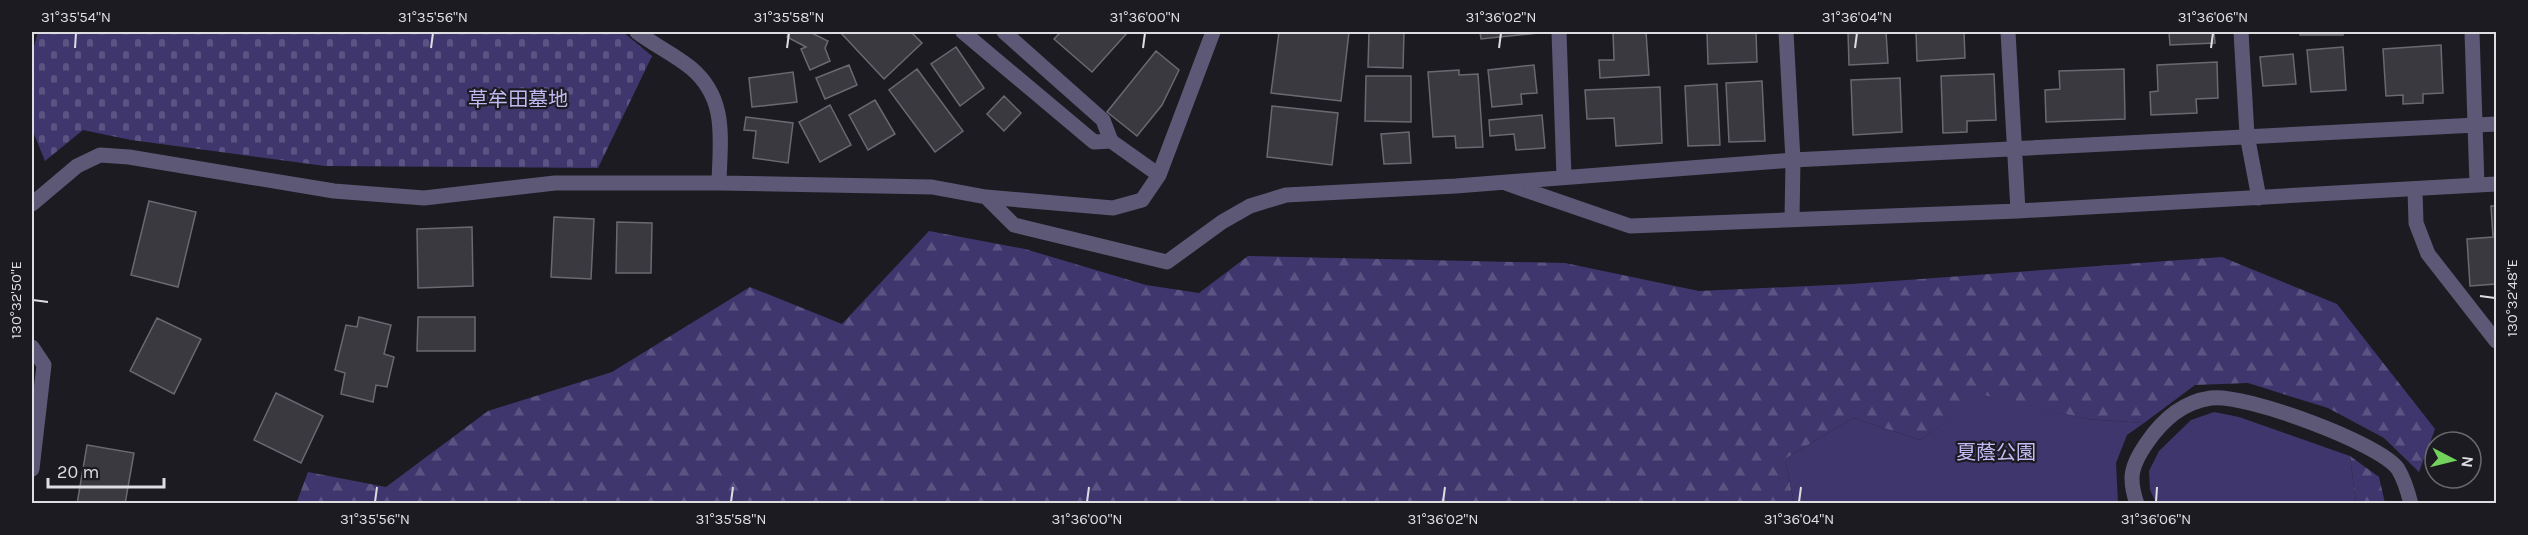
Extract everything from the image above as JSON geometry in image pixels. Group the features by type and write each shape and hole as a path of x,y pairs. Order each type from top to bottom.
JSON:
{"street":[{"path":"637,32 689,66 704,81 714,99 720,115 719,183"},
{"path":"963,32 1094,142 1111,141"},
{"path":"1004,32 1103,120 1111,141 1159,175"},
{"path":"32,204 77,166 100,155 129,157 334,191 424,198 555,183 719,183 932,187 986,197 1113,208 1142,200 1159,175 1214,32"},
{"path":"1559,32 1564,177"},
{"path":"1786,32 1793,160 1792,219"},
{"path":"2008,32 2018,211"},
{"path":"2241,32 2247,135 2259,198"},
{"path":"2472,32 2477,185"},
{"path":"986,197 1014,225 1167,262 1222,222 1250,206 1286,195 1502,182 1793,160 2496,124"},
{"path":"1502,182 1630,226 2018,211 2496,184"},
{"path":"2415,190 2416,224 2428,254 2496,342"},
{"path":"32,346 44,365 32,469"},
{"path":"2137,504 2130,485 2133,465 2160,423 2182,407 2212,398 2240,399 2372,448 2397,468 2411,504"}],"green space":[{"name":"草牟田墓地","path":"38,32 623,32 652,56 598,168 325,166 131,140 83,130 45,161 32,129 32,53"},
{"path":"929,231 1025,249 1146,285 1199,293 1248,256 1565,263 1699,291 1852,284 2222,257 2337,304 2435,429 2423,430 2423,461 2419,472 2384,438 2328,408 2248,383 2195,385 2144,423 2087,419 1984,396 1920,440 1853,418 1785,459 1794,503 296,504 308,472 386,487 488,411 612,372 750,287 842,324"},
{"name":"夏蔭公園","path":"1984,395 2087,419 2144,423 2127,435 2116,463 2118,503 1794,503 1785,459 1853,418 1920,440"},
{"path":"2214,412 2239,417 2350,456 2356,503 2156,503 2150,490 2149,471 2159,451 2191,420"},
{"path":"2350,456 2379,477 2385,503 2356,503"}],"building":[{"path":"789,32 810,32 828,41 825,48 830,61 810,70 801,49 806,47 787,37"},
{"path":"840,32 911,32 922,43 884,79"},
{"path":"1061,32 1127,33 1092,72 1054,39"},
{"path":"1279,32 1349,32 1341,101 1271,93"},
{"path":"1369,32 1404,32 1403,68 1368,67"},
{"path":"1480,32 1538,32 1538,33 1481,39"},
{"path":"1613,32 1646,32 1649,75 1600,78 1599,60 1614,60"},
{"path":"1707,32 1756,32 1757,62 1708,64"},
{"path":"1848,32 1886,32 1888,63 1849,65"},
{"path":"1916,32 1964,32 1965,58 1917,61"},
{"path":"2169,32 2214,32 2215,43 2170,45"},
{"path":"2300,32 2343,32 2343,35 2300,35"},
{"path":"2441,45 2443,93 2423,94 2423,103 2403,104 2403,95 2386,96 2383,49"},
{"path":"956,47 984,88 960,106 931,64"},
{"path":"2343,47 2346,90 2311,92 2307,50"},
{"path":"1156,51 1179,70 1162,105 1137,136 1107,112"},
{"path":"2293,54 2296,84 2263,86 2260,57"},
{"path":"2217,62 2218,98 2196,99 2197,113 2151,115 2150,92 2158,91 2157,65"},
{"path":"849,65 857,85 825,99 816,78"},
{"path":"1534,65 1537,93 1521,94 1522,104 1492,107 1488,70"},
{"path":"917,69 963,131 935,152 889,90"},
{"path":"2124,69 2125,119 2046,122 2045,90 2060,89 2059,71"},
{"path":"1459,70 1459,75 1478,74 1483,147 1456,148 1455,136 1433,137 1428,72"},
{"path":"793,72 797,102 752,107 749,78"},
{"path":"1994,74 1996,120 1967,121 1967,132 1943,133 1941,76"},
{"path":"1366,76 1411,76 1411,122 1365,121"},
{"path":"1900,78 1902,132 1853,135 1851,80"},
{"path":"1762,81 1765,141 1729,142 1726,83"},
{"path":"1717,84 1720,145 1688,146 1685,86"},
{"path":"1660,87 1662,143 1616,146 1614,118 1587,119 1585,90"},
{"path":"1004,96 1021,113 1004,131 987,114"},
{"path":"875,100 895,134 868,150 849,115"},
{"path":"830,105 851,145 820,162 799,122"},
{"path":"1272,106 1338,113 1332,165 1267,157"},
{"path":"1542,115 1545,148 1516,150 1514,134 1490,136 1489,120"},
{"path":"746,117 793,123 788,163 753,158 756,131 744,130"},
{"path":"1409,132 1411,163 1384,164 1381,134"},
{"path":"149,201 196,212 178,287 131,275"},
{"path":"2491,206 2496,206 2496,284 2470,286 2467,239 2493,237"},
{"path":"554,217 594,219 591,279 551,277"},
{"path":"617,222 652,223 651,273 616,273"},
{"path":"472,227 473,286 418,288 417,229"},
{"path":"359,317 391,325 384,354 394,357 387,387 376,385 373,402 341,394 345,373 335,370 346,325 357,327"},
{"path":"418,317 475,317 475,351 417,351"},
{"path":"157,318 201,339 174,394 130,371"},
{"path":"276,393 323,416 301,463 254,440"},
{"path":"87,445 134,453 125,504 77,504"}]}
